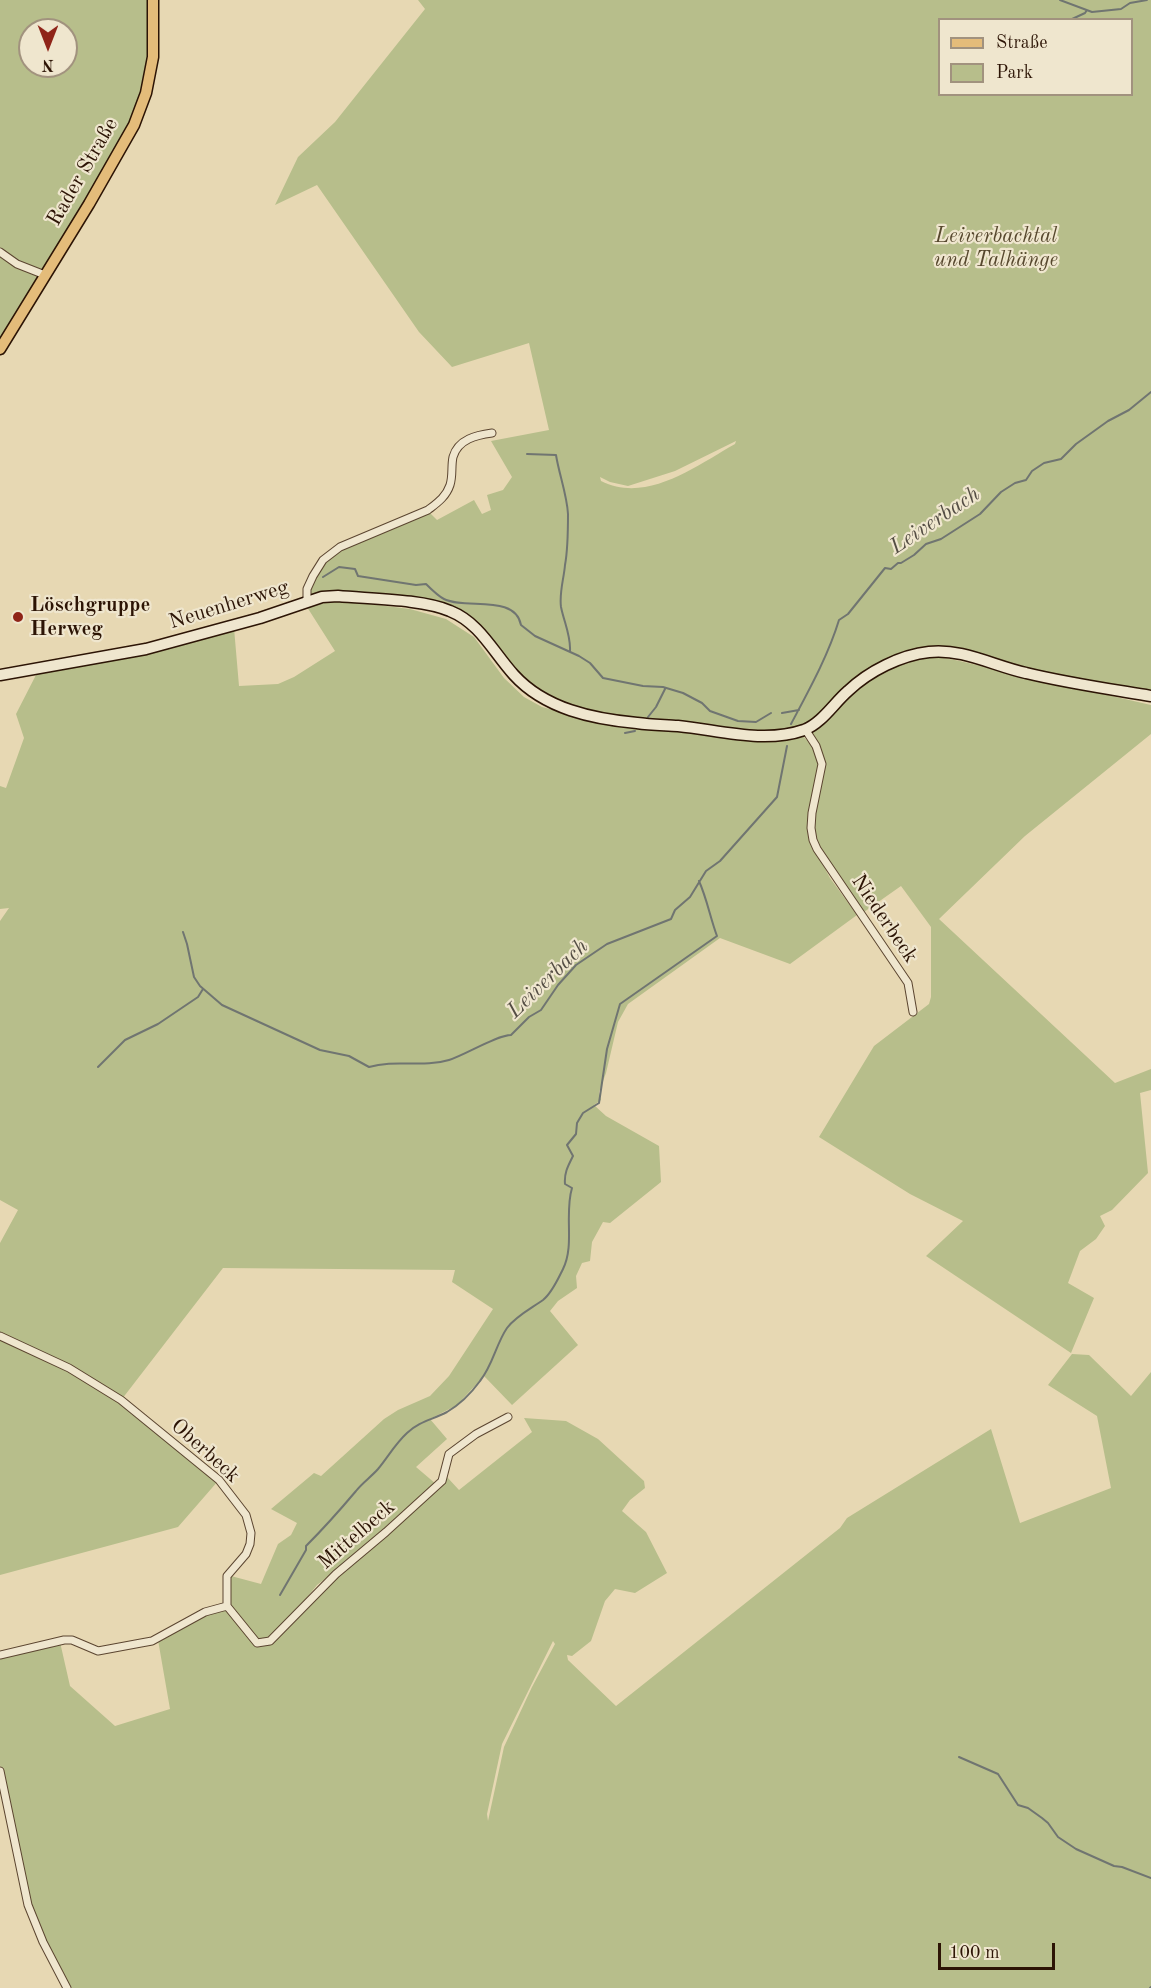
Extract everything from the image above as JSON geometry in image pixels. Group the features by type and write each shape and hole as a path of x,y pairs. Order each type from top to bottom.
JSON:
{"main road":[{"name":"Rader Straße","path":"0,349 123,147 141,108 153,57 153,0"}],"street":[{"path":"0,252 17,264 45,275"},
{"name":"Neuenherweg","path":"0,675 147,649 260,618 307,601 307,589 323,560 340,547 428,510 440,500 451,484 453,457 459,447 472,436 492,433"},
{"path":"307,601 338,596 434,606 450,611 465,619 480,632 524,685 546,700 580,713 637,723 732,734 777,735 805,729 815,724 849,689 870,674 903,659 927,652 958,653 1026,673 1151,696"},
{"name":"Niederbeck","path":"805,729 816,746 822,764 811,828 817,849 908,983 913,1012"},
{"name":"Oberbeck","path":"0,1336 69,1368 121,1400 219,1480 246,1515 251,1533 246,1554 227,1576 227,1606"},
{"name":"Mittelbeck","path":"227,1606 257,1643 270,1641 336,1574 442,1481 449,1454 476,1434 508,1417"},
{"path":"0,1655 64,1640 72,1640 98,1651 152,1641 205,1612 227,1606"},
{"path":"0,1771 28,1905 43,1942 67,1988"}],"green space":[{"path":"0,0 151,0 152,56 132,124 0,346"},
{"name":"Leiverbachtal und Talhänge","path":"418,0 1151,0 1151,692 1008,666 941,647 869,671 800,736 803,736 814,748 820,763 808,813 810,840 830,878 857,915 790,964 720,938 628,1004 618,1022 599,1092 601,1100 594,1105 606,1116 659,1146 661,1182 610,1223 603,1222 592,1242 590,1261 582,1263 576,1276 577,1288 558,1301 550,1311 578,1345 512,1405 484,1376 457,1405 430,1419 447,1439 416,1467 436,1484 435,1486 317,1585 294,1614 260,1644 264,1645 336,1575 447,1477 459,1490 532,1432 524,1418 566,1421 598,1439 644,1481 645,1488 630,1500 622,1511 646,1532 667,1573 635,1593 615,1589 605,1601 591,1641 572,1656 567,1655 568,1660 616,1706 840,1528 847,1518 991,1429 1020,1523 1111,1488 1097,1416 1048,1385 1072,1354 1089,1355 1131,1396 1151,1372 1151,1988 68,1988 35,1918 19,1859 0,1765 0,1657 60,1642 70,1686 115,1726 170,1709 158,1640 228,1603 231,1576 261,1584 278,1544 291,1535 297,1523 271,1509 314,1473 321,1476 384,1419 430,1396 449,1376 493,1309 452,1282 455,1270 223,1268 122,1399 0,1334 0,1243 18,1210 0,1200 0,921 9,908 0,909 0,786 6,788 24,738 16,714 37,673 150,653 234,628 239,686 278,684 294,677 335,651 307,607 338,600 410,609 446,619 474,637 504,678 524,697 542,707 577,716 581,711 531,688 452,607 310,593 310,588 324,559 341,547 429,512 437,520 474,500 482,514 491,510 487,495 503,490 512,477 491,441 549,430 529,343 452,367 419,332 317,185 275,205 298,157 335,122 425,9","holes":["736,441 735,444 688,471 653,485 636,488 618,487 601,481 600,477 628,486 675,471","553,1641 555,1644 504,1747 488,1821 487,1814 502,1744"]},
{"path":"926,655 1151,705 1151,734 1025,836 939,919 1115,1083 1151,1069 1151,1090 1140,1093 1148,1173 1112,1210 1100,1216 1105,1226 1096,1239 1080,1251 1068,1283 1094,1298 1071,1353 926,1256 963,1221 910,1194 819,1137 874,1046 929,1004 931,997 931,927 901,886 864,912 815,840 813,813 825,761 812,732 873,675"},
{"path":"0,1337 68,1370 120,1401 218,1481 178,1527 0,1575"}],"waterway":[{"path":"1060,0 1092,12 1121,9 1130,3 1147,0"},
{"path":"1074,18 1087,10"},
{"name":"Leiverbach","path":"791,724 824,660 839,620 848,614 885,568 891,569 914,555 926,544 941,539 980,514 1001,492 1015,483 1026,480 1032,471 1044,463 1061,459 1076,444 1108,421 1129,410 1151,392"},
{"path":"527,454 556,455 565,492 568,540 561,602 570,651"},
{"path":"323,577 339,567 355,569 358,576 416,585 426,584 442,598 453,602 488,604 510,609 517,615 521,625 535,636 579,656 590,663 603,678 643,686 663,687 683,693 702,703 710,711 738,721 756,722 771,713"},
{"path":"648,717 665,689"},
{"path":"782,713 799,710"},
{"path":"625,733 635,731"},
{"name":"Leiverbach","path":"183,932 194,977 200,986 222,1005 320,1050 349,1056 369,1067 449,1060 498,1038 511,1035 529,1017 541,1010 558,985 576,965 607,944 671,919 675,910 690,897 706,871 720,861 777,797 787,746"},
{"path":"280,1595 306,1550 306,1546 378,1469 407,1433 421,1423 447,1412 469,1394 484,1375 507,1328 519,1316 543,1300 554,1286 567,1260 569,1240 569,1208 572,1188 565,1184 565,1180 573,1156 567,1145 576,1134 577,1123 583,1113 599,1103 607,1049 620,1004 717,936 699,881"},
{"path":"98,1067 125,1040 158,1024 198,997 203,989"},
{"path":"959,1757 998,1774 1018,1805 1028,1808 1042,1818 1058,1837 1076,1849 1114,1866 1151,1878"}],"place":[{"name":"Löschgruppe Herweg","path":"18,617"}]}
